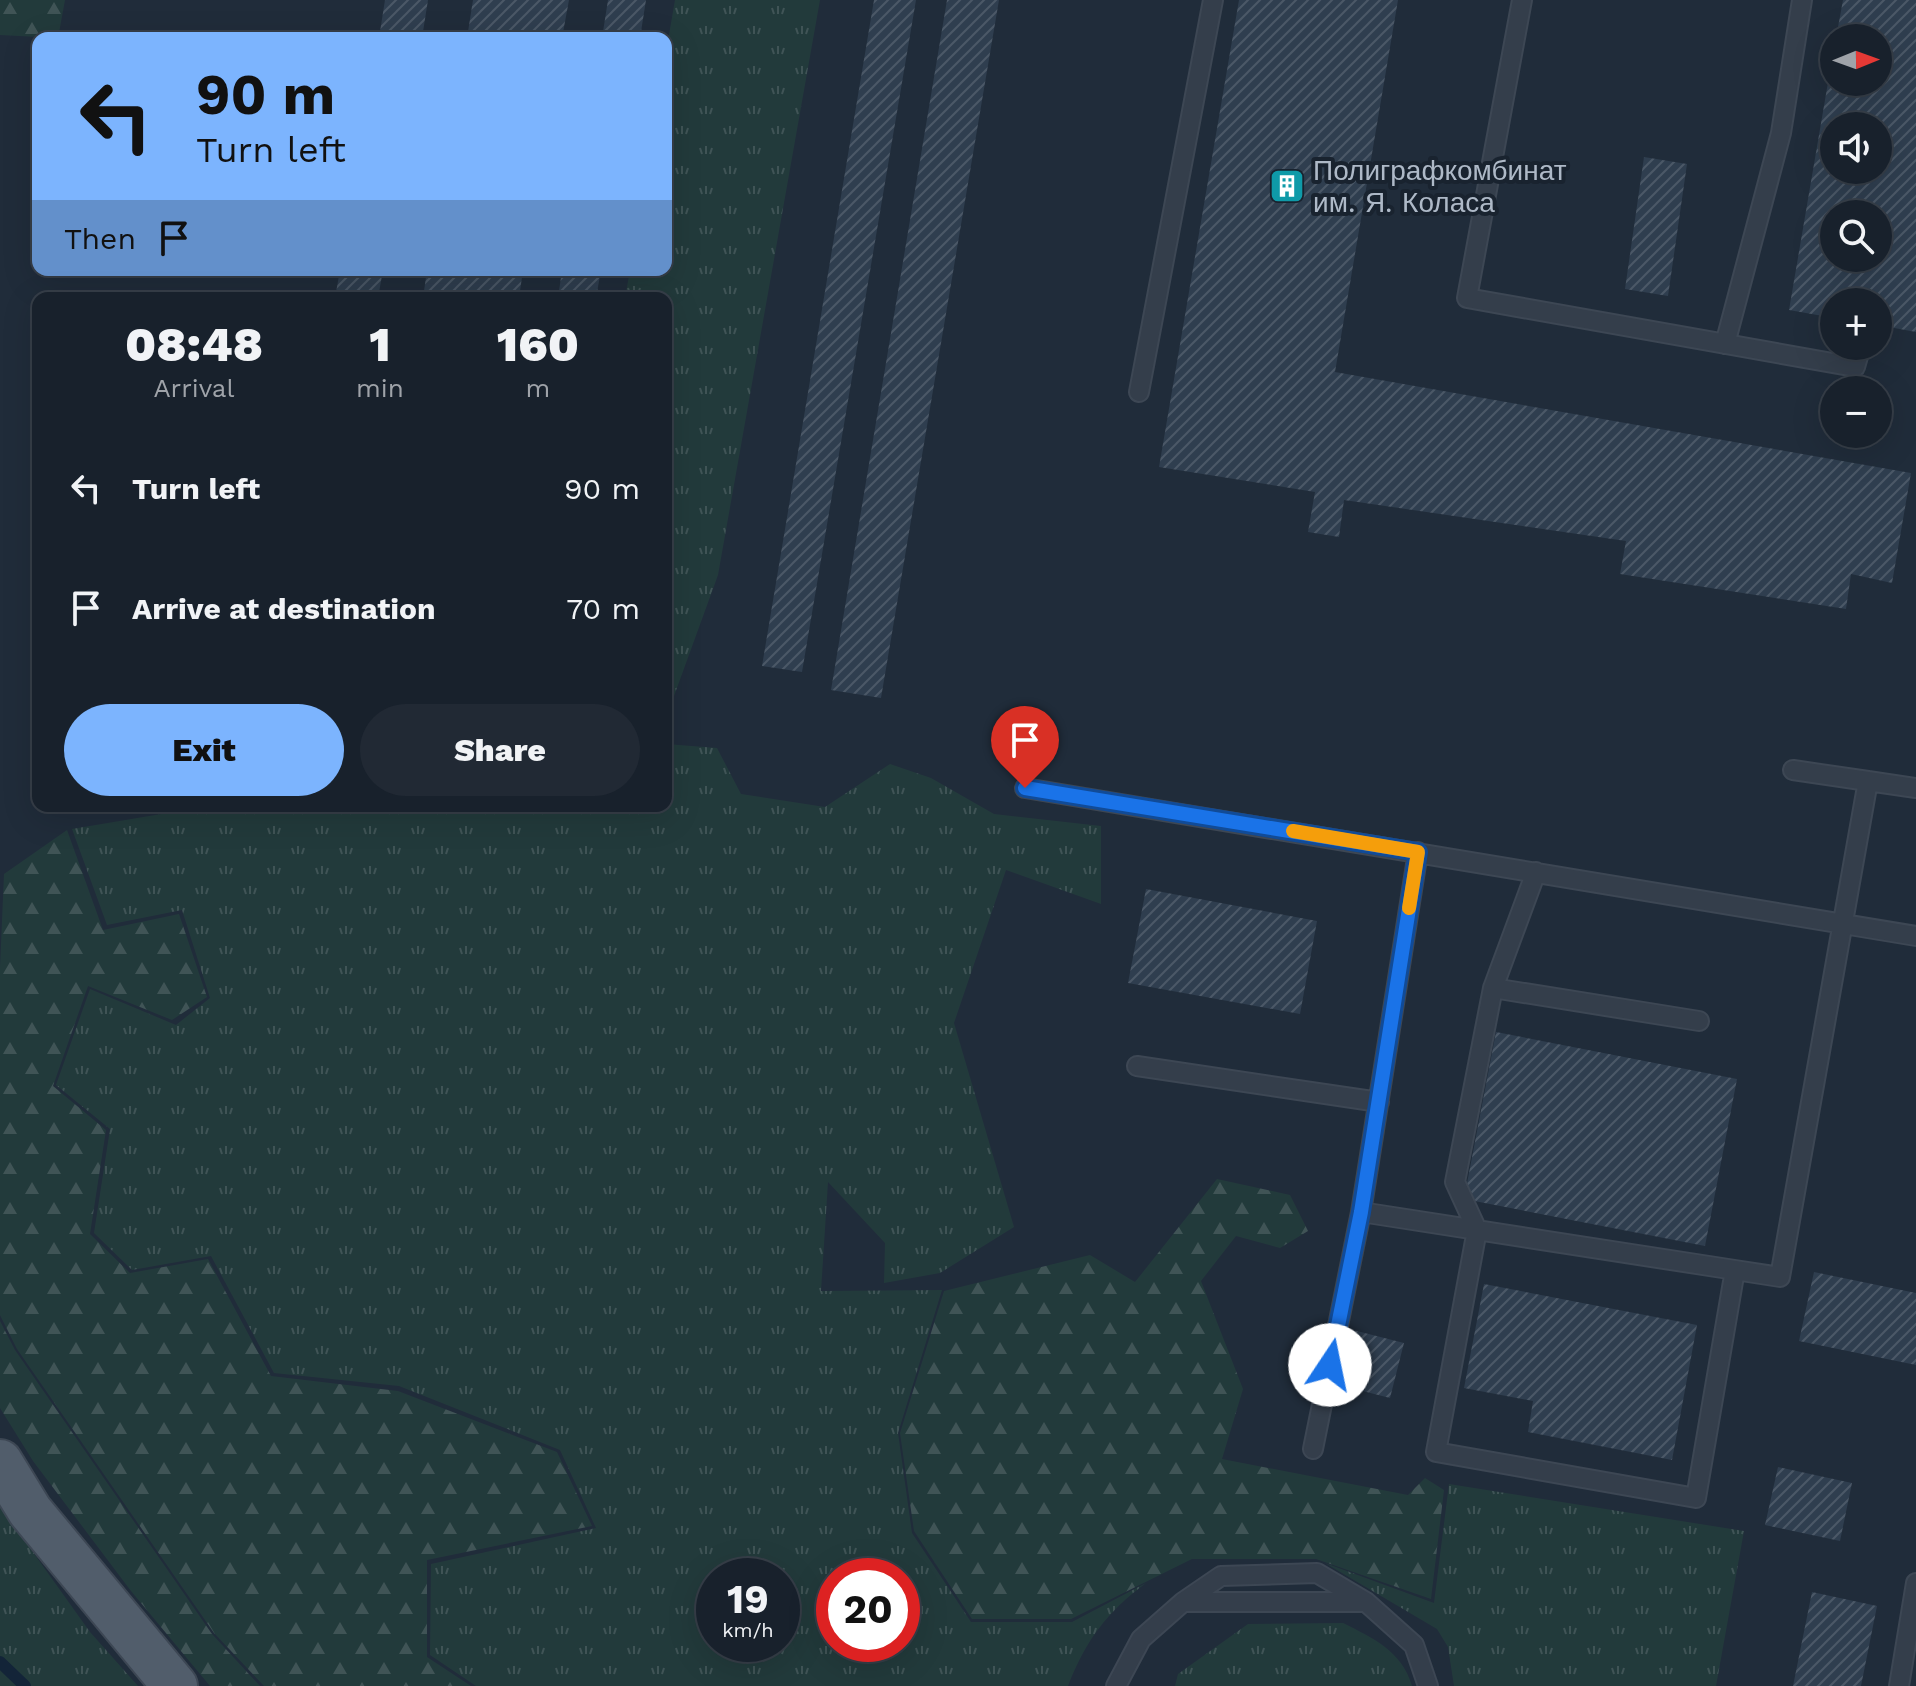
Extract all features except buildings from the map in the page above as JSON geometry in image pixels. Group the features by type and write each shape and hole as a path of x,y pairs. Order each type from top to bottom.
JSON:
{"main road":[{"path":"0,1462 30,1511 175,1686"}],"lane":[{"path":"1139,392 1213,0"},
{"path":"1522,0 1467,298 1855,367 1857,360"},
{"path":"1725,344 1781,133 1802,0"},
{"path":"1793,770 1916,788"},
{"path":"1361,1212 1780,1277 1845,925 1868,781"},
{"path":"1025,788 1916,936"},
{"path":"1313,1449 1361,1212 1418,852"},
{"path":"1536,872 1493,988 1455,1182 1477,1230 1436,1452 1696,1498 1735,1270"},
{"path":"1493,988 1699,1021"},
{"path":"1137,1066 1379,1102"},
{"path":"1116,1686 1141,1639 1183,1602 1221,1576 1317,1573 1366,1602 1414,1645 1428,1686"},
{"path":"1899,1686 1912,1634 1916,1583"},
{"path":"1183,1602 1366,1602"}],"green space":[{"path":"0,0 65,0 59,32 32,32 32,37 0,35"},
{"path":"675,0 820,0 718,575 672,702 672,292 626,292 629,276 672,276 672,32 669,32"},
{"path":"672,744 717,748 741,794 825,807 890,764 931,778 994,814 1101,826 1101,904 1006,870 954,1023 1014,1227 940,1273 884,1283 885,1243 828,1182 821,1291 942,1290 898,1433 912,1533 971,1622 1072,1622 1146,1583 1099,1628 1068,1686 476,1686 430,1655 431,1564 596,1528 560,1450 399,1386 274,1373 211,1256 132,1270 94,1233 110,1129 56,1085 90,989 176,1025 210,998 182,910 107,925 72,829 173,812 672,812"},
{"path":"67,830 103,930 179,914 207,997 172,1020 88,986 53,1086 106,1130 90,1234 130,1273 208,1259 271,1376 398,1391 557,1452 592,1526 427,1560 427,1657 471,1686 264,1686 214,1633 17,1349 0,1315 0,968 4,874"},
{"path":"1217,1179 1290,1195 1308,1231 1280,1248 1236,1236 1201,1281 1243,1389 1222,1459 1408,1495 1425,1478 1444,1490 1431,1599 1316,1559 1192,1559 1071,1619 972,1619 914,1531 900,1433 944,1291 1090,1255 1135,1282"},
{"path":"0,1321 15,1350 212,1634 260,1686 210,1686 131,1591 33,1461 0,1408"},
{"path":"1449,1484 1744,1531 1716,1686 1454,1686 1448,1647 1437,1629 1325,1563 1434,1603"},
{"path":"0,1506 90,1632 138,1686 0,1686"},
{"path":"1343,1623 1375,1640 1394,1655 1412,1686 1175,1686 1178,1674 1248,1624"}],"waterway":[{"path":"0,1662 25,1686"}],"slow traffic":[{"path":"1293,831 1418,852 1409,908"}],"place":[{"name":"Полиграфкомбинат им. Я. Коласа","path":"1287,186"}],"route":[{"path":"1025,788 1418,852 1361,1212 1330,1365"}]}
